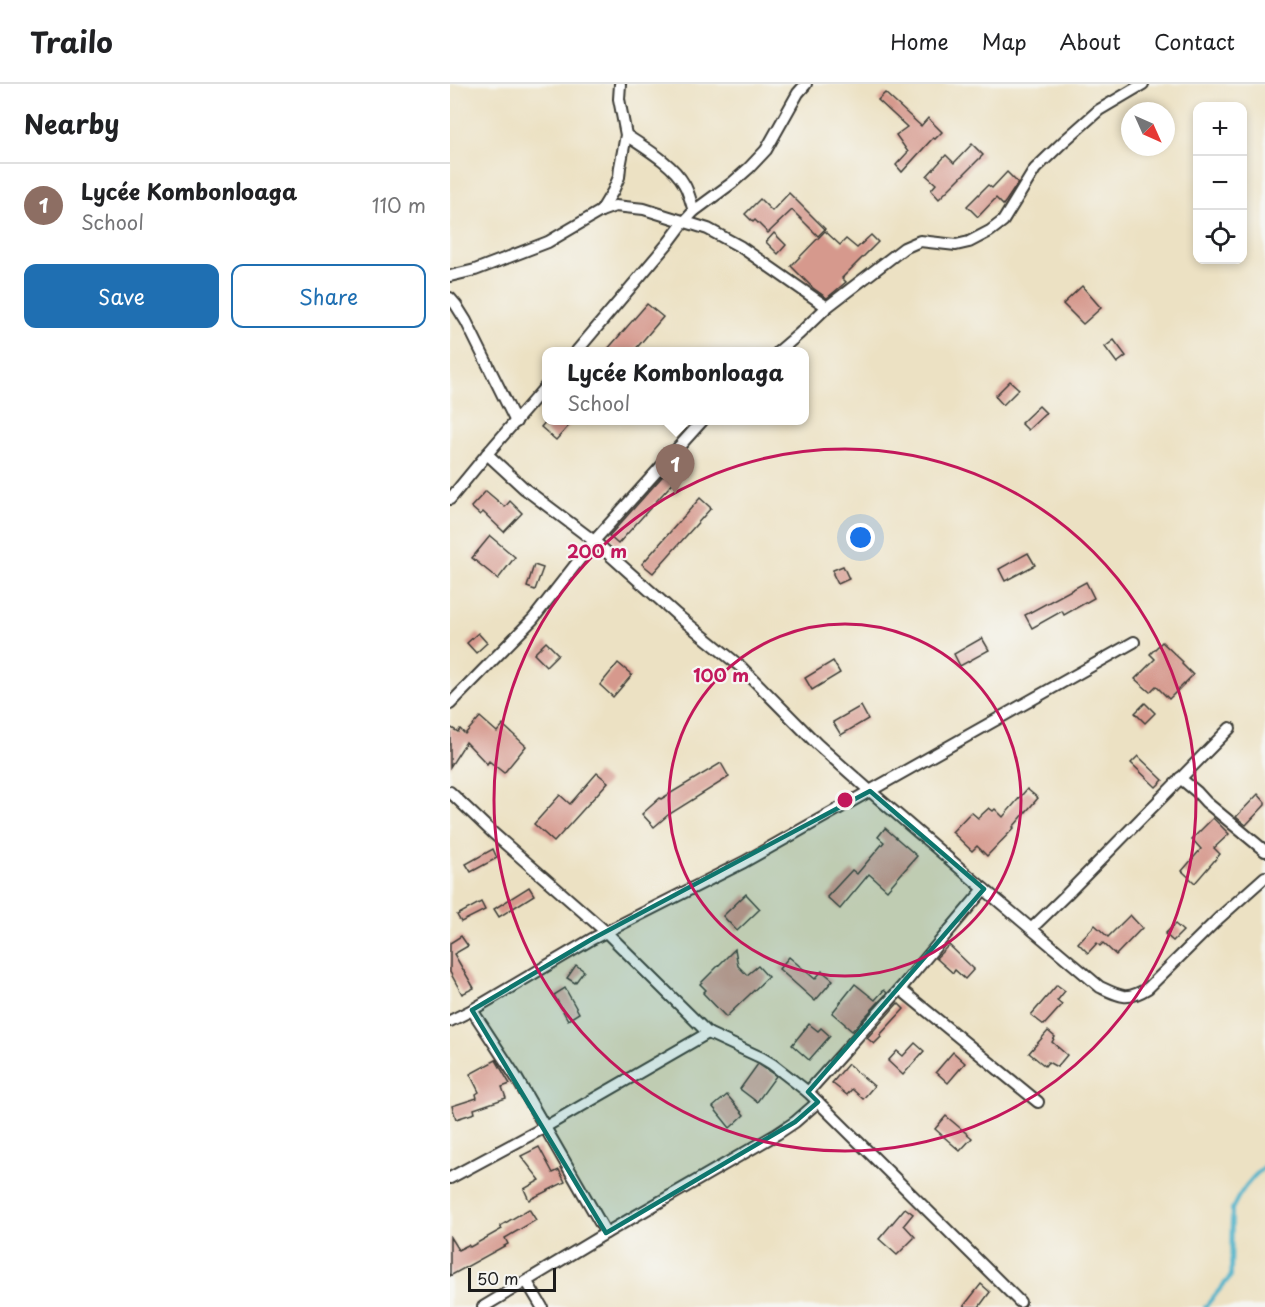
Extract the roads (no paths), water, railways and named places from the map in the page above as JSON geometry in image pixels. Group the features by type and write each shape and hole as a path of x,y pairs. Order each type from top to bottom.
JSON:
{"street":[{"path":"601,211 619,177 626,135 619,99 620,84"},
{"path":"579,347 694,211 732,183 766,150 798,93 806,84"},
{"path":"783,347 826,307 904,248 920,241 956,245 969,242 990,231 1003,221 1035,169 1099,110 1143,84"},
{"path":"626,135 666,163 681,179 694,211"},
{"path":"450,276 475,270 548,242 601,211 615,206 644,209 708,229 741,247 826,307"},
{"path":"450,298 466,321 516,422"},
{"path":"450,499 542,391"},
{"path":"450,705 533,619 594,541 698,425"},
{"path":"487,454 525,489 594,541 677,615 741,667 817,744 1101,987 1128,997 1137,995 1148,988 1219,918 1265,877"},
{"path":"450,1021 606,932 744,862 1134,642"},
{"path":"1032,928 1230,728"},
{"path":"1180,778 1265,851"},
{"path":"450,792 606,932 708,1033 762,1058 808,1092 1020,1302"},
{"path":"808,1092 900,989 984,889"},
{"path":"900,989 1038,1102"},
{"path":"472,1010 516,1077 606,1233"},
{"path":"450,1179 708,1033"},
{"path":"483,1307 777,1134 818,1102"},
{"path":"527,1282 542,1307"}],"waterway":[{"path":"1205,1307 1231,1276 1232,1209 1246,1186 1265,1166"}],"place":[{"name":"Lycée Kombonloaga","path":"675,494"}]}
